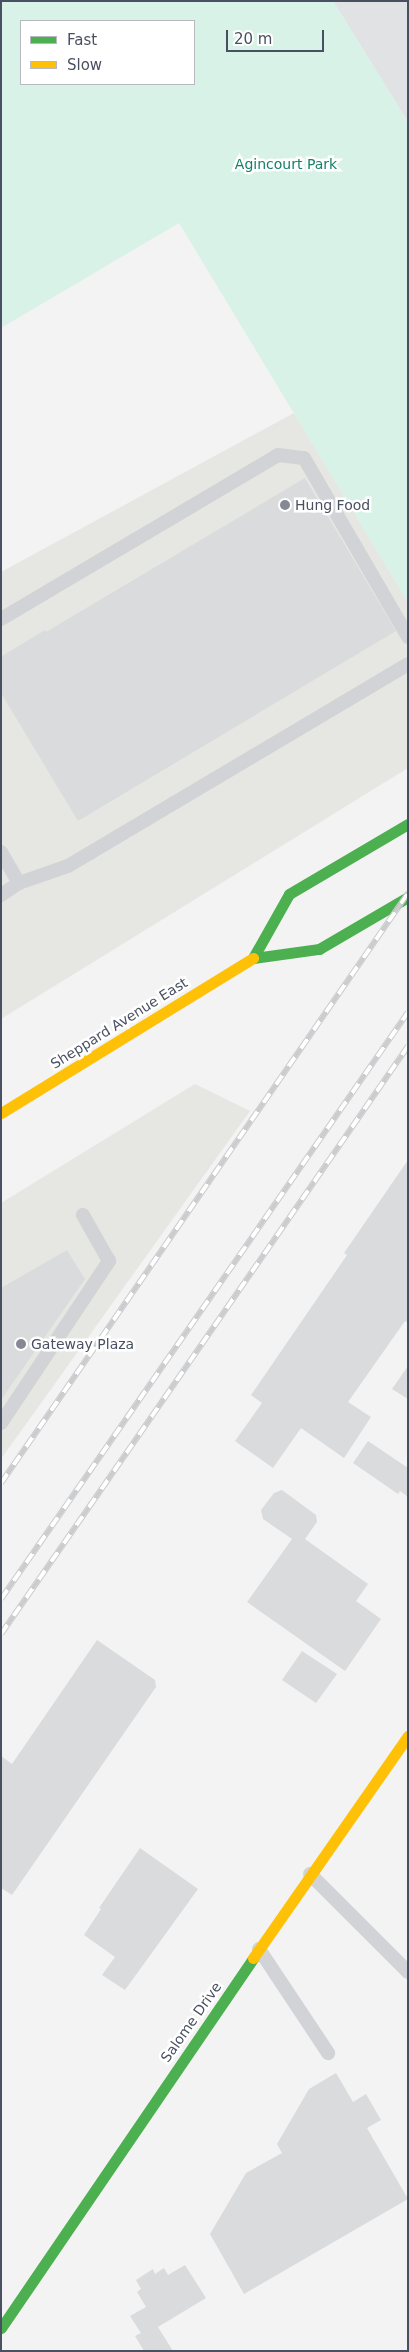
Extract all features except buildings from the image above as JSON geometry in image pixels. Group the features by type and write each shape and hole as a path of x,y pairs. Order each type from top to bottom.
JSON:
{"street":[{"name":"Sheppard Avenue East","path":"253,958 289,894 408,824"},
{"name":"Sheppard Avenue East","path":"1,1113 253,958 319,949 408,897"},
{"name":"Salome Drive","path":"1,2328 310,1874 408,1736"}],"lane":[{"path":"1,619 278,455 304,458 408,637"},
{"path":"1,895 19,883 68,866 408,664"},
{"path":"1,852 19,883"},
{"path":"1,1423 109,1261 83,1215"},
{"path":"310,1874 408,1972"},
{"path":"259,1949 328,2053"}],"shaded area":[{"path":"333,1 408,1 408,122"},
{"path":"294,413 408,602 408,768 1,1019 1,572"},
{"path":"195,1084 250,1111 1,1459 1,1203"}],"green space":[{"name":"Agincourt Park","path":"1,1 333,1 408,122 408,602 179,223 1,328"}],"railway":[{"path":"1,1483 408,893"},
{"path":"1,1599 408,1012"},
{"path":"1,1634 408,1046"}],"traffic: fast":[{"path":"253,958 289,894 408,824"},
{"path":"253,958 319,949 408,897"},
{"path":"1,2328 253,1958"}],"traffic: slow":[{"path":"1,1113 253,958"},
{"path":"253,1958 408,1736"}],"place":[{"name":"Hung Food","path":"285,505"},
{"name":"Gateway Plaza","path":"21,1344"}]}
